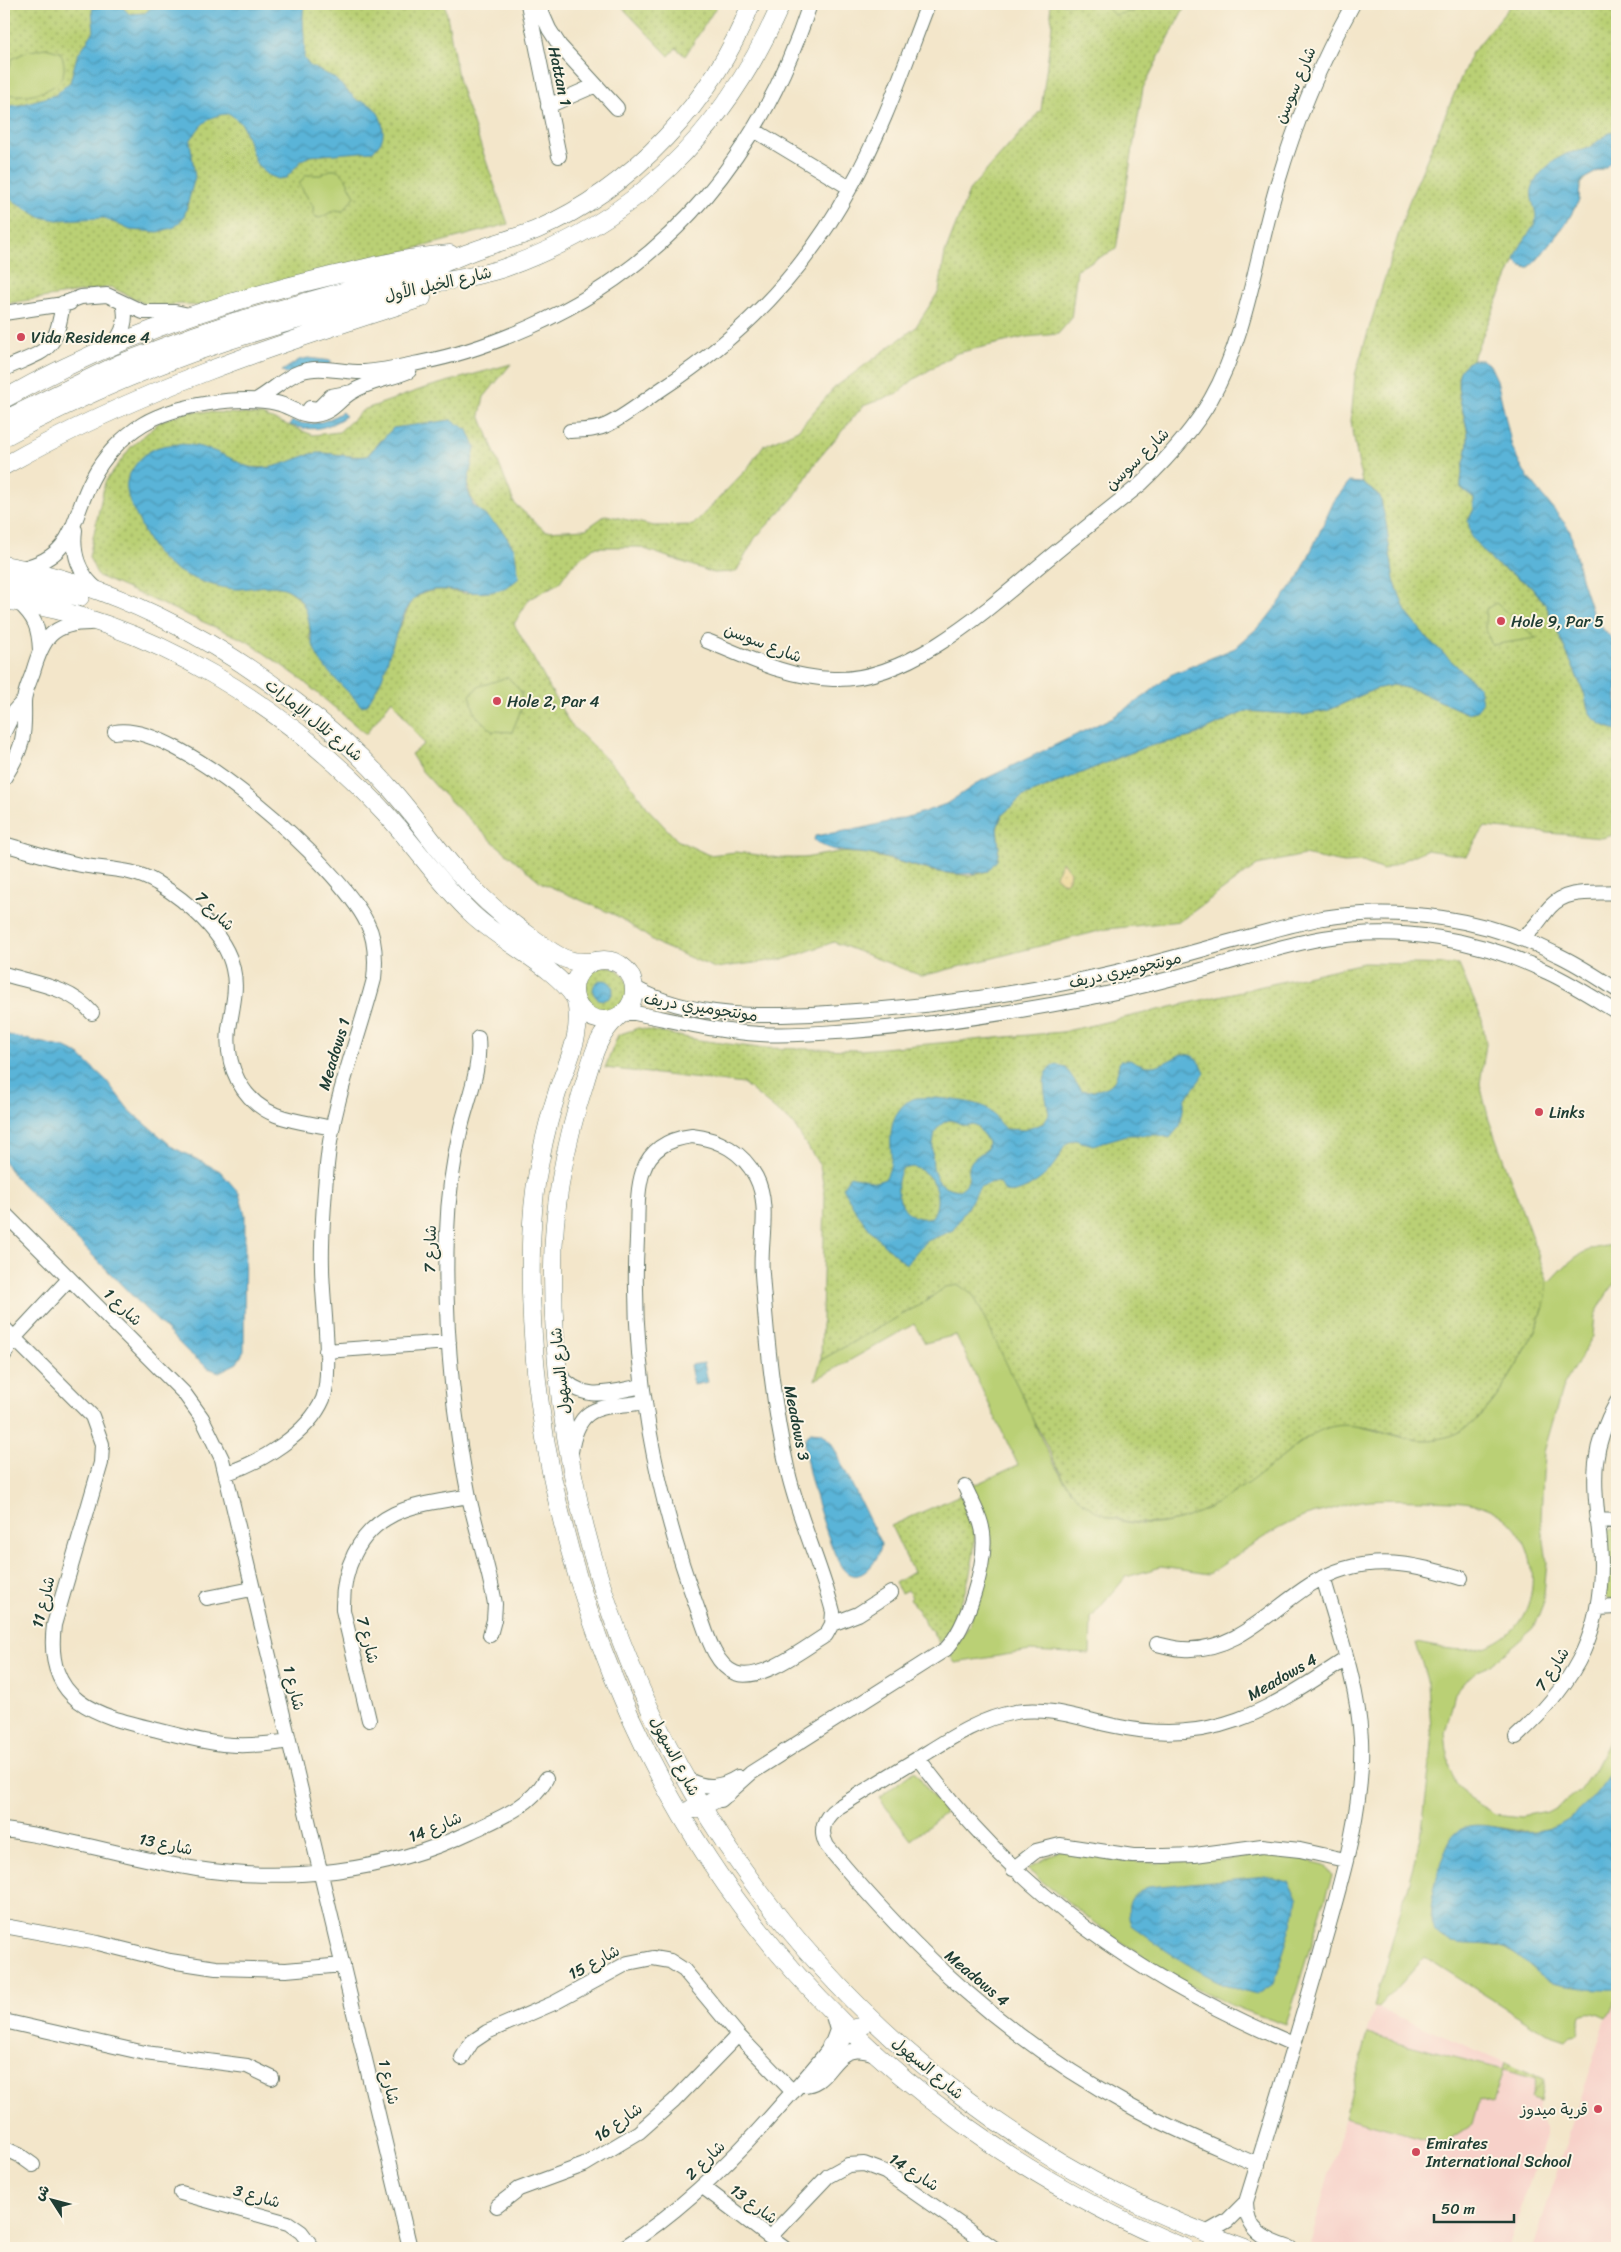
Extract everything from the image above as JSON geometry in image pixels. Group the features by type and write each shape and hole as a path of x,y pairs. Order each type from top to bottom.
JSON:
{"main road":[{"name":"شارع الخيل الأول","path":"4,420 104,370 196,335 234,322 436,266 468,253 537,230 582,206 623,177 660,143 693,106 719,70 751,4"},
{"name":"شارع الخيل الأول","path":"4,437 88,394 210,347 294,320 424,286 477,276 545,252 593,228 679,160 712,122 742,81 766,39 781,4"},
{"path":"4,399 112,346 189,315 287,286 341,274 415,258 468,253"},
{"path":"4,466 99,415 207,370 298,337 445,291 477,276"},
{"name":"شارع تلال الإمارات","path":"4,565 22,568 100,592 119,600 203,640 296,702 328,727 375,772 402,802 457,871 516,927 564,960 580,963 595,961"},
{"path":"4,583 104,602 119,600"},
{"name":"شارع تلال الإمارات","path":"11,601 82,616 162,648 250,698 311,742 386,814 443,884 472,914 505,942 559,979 575,1000"},
{"path":"595,961 612,961 620,965 631,978 633,987 631,1001 620,1015 601,1020 593,1018 580,1009 575,1000 574,990 578,976 588,965 595,961"},
{"name":"شارع السهول","path":"575,1000 578,1013 578,1033 548,1124 534,1196 530,1247 531,1299 538,1377 550,1465 574,1565 597,1635 621,1696 643,1742 678,1808 738,1901 786,1962 851,2029 957,2121 1019,2164 1085,2202 1185,2248"},
{"name":"شارع السهول","path":"620,1015 605,1030 596,1046 569,1132 561,1171 553,1259 559,1374 570,1458 583,1516 618,1631 660,1731 714,1827 757,1892 815,1962 880,2028 947,2086 1015,2135 1086,2178 1154,2212 1204,2234 1245,2248"},
{"path":"643,1742 686,1806 693,1810 727,1793"},
{"path":"830,2053 851,2029 860,2026 869,2029 909,2061 947,2086"}],"street":[{"name":"Hattan 1","path":"528,4 559,156"},
{"path":"538,4 549,29 560,46 617,108"},
{"path":"256,400 299,372 310,369 364,372 422,362 466,351 509,336 551,317 603,288 652,252 695,210 733,163 754,130 790,58 810,4"},
{"path":"570,431 606,426 697,365 734,335 798,267 826,229 850,188 883,119 928,4"},
{"name":"شارع سوسن","path":"708,641 769,667 802,676 835,679 869,676 901,665 961,628 1142,483 1168,458 1191,429 1211,398 1227,365 1240,331 1266,222 1292,137 1316,77 1353,4"},
{"path":"537,53 560,46"},
{"path":"548,106 596,85"},
{"path":"754,130 850,188"},
{"path":"4,314 64,303 81,296 112,296 144,312 175,312 189,315"},
{"path":"4,369 41,352 52,343 58,331 64,303"},
{"path":"112,346 123,330 126,321 123,303"},
{"path":"22,568 34,566 55,554 71,535 92,478 118,445 143,424 166,412 191,405 256,400 284,405 312,416 332,402 353,391 407,372 422,362"},
{"path":"328,370 332,402"},
{"path":"76,524 74,550 77,563 91,585 100,592"},
{"path":"11,601 29,612 37,623 40,650"},
{"path":"4,778 22,742 24,700 40,650 47,638 59,628 74,623 100,623"},
{"path":"4,732 14,710 24,700"},
{"name":"Meadows 1","path":"115,732 136,731 192,758 240,790 305,846 350,894 360,908 369,925 376,959 374,979 339,1093 332,1128 322,1242 326,1387 318,1408 311,1418 270,1455 248,1466 227,1473"},
{"name":"شارع 7","path":"4,844 81,865 138,873 164,887 202,919 218,936 233,967 236,990 228,1043 232,1066 241,1086 263,1108 276,1115 332,1128"},
{"path":"1521,938 1531,931 1558,900 1568,895 1617,892"},
{"name":"مونتجوميري دريف","path":"633,987 655,998 702,1009 754,1015 792,1015 934,1004 1086,979 1322,918 1366,914 1409,915 1452,920 1521,938 1576,964 1617,990"},
{"path":"1543,916 1541,930 1548,950"},
{"name":"مونتجوميري دريف","path":"620,1015 641,1014 731,1032 763,1034 795,1034 938,1022 1089,997 1198,972 1286,946 1326,938 1366,934 1407,934 1448,940 1501,953 1564,980 1617,1012"},
{"path":"4,974 70,994 82,1002 92,1013"},
{"name":"شارع 7","path":"478,1038 477,1068 461,1128 448,1206 447,1259 449,1342 469,1496 495,1604 494,1620 490,1635"},
{"name":"Meadows 3","path":"678,1138 706,1138 735,1151 747,1163 757,1178 762,1194 760,1260 771,1384 788,1473 832,1606 832,1624 826,1635 755,1675 736,1674 721,1664 705,1627 682,1561 666,1505 642,1386 636,1247 640,1186 644,1170 652,1155 665,1142 678,1138"},
{"name":"شارع 1","path":"4,1213 184,1394 209,1431 227,1473 252,1589 322,1871 410,2248"},
{"path":"4,1355 14,1338 69,1279"},
{"name":"شارع 11","path":"4,1328 86,1408 97,1424 102,1444 100,1463 54,1625 52,1638 55,1662 66,1697 108,1718 210,1744 250,1746 289,1740"},
{"path":"326,1351 449,1342"},
{"path":"559,1374 571,1387 591,1394 642,1386"},
{"path":"591,1394 594,1410"},
{"path":"570,1458 576,1427 586,1414 594,1410 644,1402"},
{"name":"شارع 7","path":"1516,1737 1560,1693 1577,1667 1590,1638 1598,1608 1601,1564 1594,1494 1594,1468 1599,1442 1608,1418 1617,1402"},
{"path":"714,1827 718,1805 727,1793 751,1773 946,1648 958,1636 966,1617 980,1567 984,1544 980,1521 965,1487"},
{"name":"شارع 7","path":"369,1720 343,1610 342,1593 350,1561 368,1534 394,1514 419,1506 469,1496"},
{"path":"1597,1520 1617,1521"},
{"path":"1157,1644 1182,1649 1203,1649 1223,1644 1242,1635 1300,1590 1323,1577 1367,1564 1413,1565 1461,1578"},
{"path":"1290,2248 1271,2242 1257,2233 1248,2219 1246,2202 1345,1860 1355,1821 1360,1779 1361,1746 1356,1696 1323,1577"},
{"path":"207,1598 252,1589"},
{"path":"832,1624 858,1614 891,1593"},
{"path":"1598,1608 1617,1607"},
{"name":"Meadows 4","path":"1258,2165 1182,2132 1105,2092 1057,2062 984,2008 916,1947 874,1902 827,1846 822,1832 826,1818 830,1813 976,1724 1017,1712 1060,1712 1115,1726 1147,1731 1180,1732 1212,1727 1244,1719 1273,1706 1346,1659"},
{"path":"918,1758 966,1818 1013,1869 1085,1929 1144,1968 1204,2003 1293,2044"},
{"path":"687,1779 694,1783 712,1786 721,1785 751,1773"},
{"name":"شارع 14","path":"322,1871 366,1867 430,1849 525,1804 537,1793 546,1779"},
{"name":"شارع 13","path":"4,1830 69,1841 162,1862 226,1873 266,1875 322,1871"},
{"path":"1013,1869 1036,1851 1060,1845 1134,1856 1195,1855 1262,1846 1281,1847 1345,1860"},
{"path":"4,1926 62,1936 170,1961 208,1967 286,1970 343,1965"},
{"name":"شارع 15","path":"462,2058 472,2042 487,2032 554,2003 628,1963 645,1958 670,1961 684,1970 738,2035 798,2086"},
{"path":"798,2086 817,2081 830,2053 836,2030 832,2011"},
{"path":"4,2021 145,2053 246,2066 272,2078"},
{"name":"شارع 16","path":"497,2206 519,2189 584,2164 626,2141 663,2112 738,2035"},
{"path":"798,2086 803,2070 812,2058 855,2049 879,2055"},
{"name":"شارع 2","path":"623,2248 662,2221 703,2187 741,2150 798,2086"},
{"path":"4,2148 19,2155 33,2165"},
{"name":"شارع 14","path":"770,2237 828,2176 848,2165 864,2164 885,2172 994,2248"},
{"name":"شارع 13","path":"703,2187 784,2248"},
{"name":"شارع 3","path":"181,2193 288,2223 301,2232 313,2248"},
{"path":"1204,2234 1227,2221 1246,2202"}],"shaded area":[{"path":"1617,1998 1617,2248 1532,2248 1606,2018"},
{"path":"1375,2007 1544,2079 1538,2109 1545,2128 1545,2136 1508,2248 1327,2248 1310,2244"}],"green space":[{"path":"4,4 445,4 459,83 508,224 198,306 180,304 151,307 111,287 4,304"},
{"path":"619,4 718,4 685,56 676,48 669,56"},
{"path":"1050,4 1186,4 1143,88 1116,249 1077,269 1071,319 1058,334 1026,337 957,353 913,380 898,393 863,406 815,463 794,497 755,538 736,572 714,573 639,547 594,547 571,566 559,583 529,599 514,624 570,724 626,778 649,810 677,840 709,855 736,852 780,858 804,858 839,852 868,854 936,872 969,876 988,871 999,847 997,828 1002,815 1022,797 1145,747 1191,737 1246,711 1303,715 1329,710 1375,689 1393,685 1418,691 1466,713 1479,687 1413,623 1400,600 1395,586 1380,496 1362,483 1351,421 1355,375 1408,204 1471,54 1512,4 1617,4 1617,156 1606,167 1585,178 1580,184 1579,200 1567,222 1537,260 1528,268 1519,265 1515,260 1472,360 1461,369 1458,389 1468,435 1461,488 1474,498 1474,509 1468,521 1493,562 1531,586 1546,605 1585,695 1588,709 1599,722 1617,730 1617,834 1602,838 1485,827 1466,856 1426,850 1383,870 1363,862 1344,863 1304,855 1257,865 1180,921 1107,929 922,976 834,942 785,959 715,968 660,945 617,916 542,883 492,841 421,770 411,754 424,744 392,700 366,734 297,676 247,641 98,576 89,557 105,482 131,447 161,421 189,411 262,415 313,435 339,432 363,410 425,388 511,364 484,397 480,415 514,503 545,531 586,529 606,515 654,526 693,525 747,469 763,446 798,430 834,388 915,328 939,291 945,253 970,189 1041,110 1052,25","holes":["451,420 475,447 468,485 473,500 486,517 467,594 433,590 413,599 361,706 310,639 309,613 296,595 284,587 266,585 237,589 248,467 280,466 304,456 319,453 367,456 380,440 424,425"]},
{"path":"1104,4 1138,4 1134,11 1114,15"},
{"path":"45,48 60,52 64,64 63,74 58,82 50,88 28,95 6,94 5,82 12,59 26,52"},
{"path":"330,170 338,170 345,177 355,196 343,211 335,210 320,218 314,216 313,206 299,184 306,175 321,175"},
{"name":"Hole 9, Par 5","path":"1496,603 1536,638 1492,645 1485,628 1486,609"},
{"name":"Hole 2, Par 4","path":"508,677 521,692 522,707 512,732 492,731 475,714 470,695 480,686"},
{"path":"1363,963 1459,965 1482,1019 1486,1044 1480,1084 1489,1120 1547,1279 1547,1290 1542,1312 1523,1354 1498,1395 1475,1422 1461,1431 1446,1438 1428,1440 1408,1438 1359,1427 1315,1434 1302,1441 1254,1479 1213,1506 1193,1515 1172,1521 1149,1523 1126,1521 1100,1513 1087,1506 1076,1496 1067,1484 1031,1418 931,1296 925,1302 821,1360 825,1195 820,1166 793,1124 744,1084 605,1068 618,1035 638,1028 699,1040 759,1048 861,1050 1062,1032"},
{"path":"604,966 613,968 621,973 626,981 628,990 626,999 621,1007 613,1012 604,1014 595,1012 587,1007 582,999 580,990 582,981 587,973 595,968"},
{"path":"1617,1245 1617,1280 1595,1315 1593,1336 1563,1386 1544,1452 1541,1519 1547,1562 1543,1605 1534,1628 1491,1665 1477,1671 1466,1680 1455,1693 1445,1733 1449,1768 1455,1781 1469,1799 1495,1814 1522,1817 1547,1812 1564,1803 1579,1791 1594,1770 1617,1724 1617,1762 1612,1774 1595,1797 1574,1816 1561,1823 1535,1831 1482,1827 1453,1836 1446,1849 1430,1917 1445,1939 1502,1947 1523,1959 1553,1983 1617,1989 1617,1998 1606,2018 1590,2013 1581,2015 1577,2034 1571,2035 1566,2040 1545,2033 1425,1957 1379,2008 1374,2006 1421,1837 1429,1772 1432,1745 1428,1684 1416,1643 1460,1650 1487,1646 1507,1635 1521,1619 1529,1600 1532,1579 1530,1558 1522,1538 1509,1521 1490,1509 1467,1502 1386,1499 1352,1503 1291,1522 1255,1543 1209,1574 1161,1567 1126,1577 1091,1618 1090,1654 1030,1651 955,1663 949,1654 969,1626 991,1545 988,1522 972,1486 1018,1465 956,1335 925,1343 914,1324 815,1380 821,1360 925,1302 945,1287 959,1285 974,1296 1042,1441 1060,1475 1071,1490 1096,1511 1122,1521 1147,1524 1171,1522 1194,1515 1216,1504 1259,1475 1306,1438 1324,1429 1350,1425 1405,1438 1422,1440 1439,1439 1467,1427 1490,1406 1500,1393 1533,1335 1545,1302 1547,1280 1551,1281 1573,1260 1587,1251"},
{"path":"960,1495 973,1526 973,1557 966,1590 960,1606 939,1643 910,1599 912,1597 907,1590 901,1593 895,1583 913,1572 891,1526"},
{"path":"1617,1528 1617,1600 1609,1600 1606,1596 1605,1531"},
{"path":"914,1771 945,1813 911,1840 879,1798"},
{"path":"1062,1849 1109,1859 1159,1863 1219,1860 1278,1853 1325,1865 1332,1876 1286,2025 1229,2004 1175,1976 1124,1943 1074,1907 1027,1869"},
{"path":"1368,2034 1503,2070 1493,2104 1479,2100 1472,2125 1444,2144 1345,2117"},
{"path":"1505,2062 1544,2079 1540,2101 1531,2098 1536,2079 1503,2070"}],"sand":[{"path":"1062,861 1070,872 1069,879 1064,883 1055,877"}],"water":[{"path":"98,4 120,4 129,14 145,13 155,4 304,4 304,58 310,66 333,77 358,101 373,107 382,122 382,139 373,151 310,156 302,160 286,178 278,179 266,174 256,163 242,124 230,114 223,114 206,121 190,141 195,177 184,217 175,227 158,232 130,230 104,218 57,220 40,217 4,195 4,106 19,105 55,95 70,82 77,56 94,31 92,9"},
{"path":"1617,130 1617,156 1606,167 1585,178 1580,184 1579,200 1567,222 1537,260 1528,268 1519,265 1515,260 1516,255 1536,219 1531,193 1537,178 1545,168 1561,157 1585,149"},
{"path":"308,358 332,361 329,365 286,374 282,371 299,360"},
{"path":"1472,360 1482,360 1490,365 1497,380 1512,447 1524,472 1570,530 1581,578 1593,615 1603,629 1617,643 1617,730 1599,722 1588,709 1585,695 1546,605 1531,586 1493,562 1471,537 1468,521 1474,509 1474,498 1461,488 1468,435 1458,381 1461,369"},
{"path":"342,412 346,416 332,424 319,428 312,429 290,425 292,421 306,424 318,422"},
{"path":"451,420 468,430 475,447 467,488 473,505 501,529 514,548 519,578 506,587 492,592 477,593 436,590 424,592 414,599 404,614 382,678 367,705 361,706 331,675 317,655 308,616 297,596 291,591 277,586 239,589 221,587 189,577 171,567 161,558 150,543 128,494 127,483 133,468 140,459 159,447 186,444 220,453 249,467 265,468 281,465 317,453 367,456 393,428"},
{"path":"1349,482 1362,483 1380,496 1394,580 1406,612 1428,639 1479,687 1482,702 1477,711 1466,713 1418,691 1393,685 1375,689 1329,710 1303,715 1246,711 1191,737 1145,747 1022,797 1002,815 997,828 999,847 997,860 988,871 957,874 942,872 884,857 833,849 814,840 815,836 863,828 915,815 946,804 981,781 1113,717 1145,696 1170,675 1235,648 1265,621 1299,577 1334,501"},
{"path":"603,980 610,983 613,990 610,997 603,1000 596,997 593,990 596,983"},
{"path":"4,1034 66,1048 78,1054 106,1080 129,1110 174,1148 220,1171 239,1193 245,1215 244,1351 237,1363 219,1372 208,1368 187,1351 15,1177 4,1161"},
{"path":"1181,1054 1193,1056 1199,1061 1205,1073 1185,1099 1180,1126 1170,1138 1158,1135 1127,1135 1093,1145 1075,1140 1067,1143 1058,1161 1034,1184 1012,1192 1005,1192 1000,1183 992,1182 980,1187 953,1230 925,1242 906,1264 870,1230 855,1210 843,1187 850,1176 876,1182 885,1179 891,1159 893,1123 902,1107 912,1099 937,1098 979,1105 988,1109 1006,1129 1025,1130 1044,1123 1049,1114 1044,1080 1050,1068 1056,1064 1066,1068 1081,1090 1091,1091 1106,1087 1114,1081 1120,1061 1130,1059 1144,1065 1156,1066","holes":["949,1120 963,1125 972,1124 977,1126 988,1142 987,1149 971,1162 967,1183 959,1190 942,1184 935,1176 934,1171 933,1151 935,1133 940,1125","912,1167 926,1174 935,1187 937,1202 932,1217 922,1218 914,1216 902,1205 899,1196 899,1178 902,1169"]},
{"path":"704,1363 708,1382 694,1385 690,1365"},
{"path":"810,1432 822,1433 831,1442 881,1544 873,1564 862,1574 849,1574 843,1569 825,1527 818,1507 805,1451 805,1438"},
{"path":"1617,1761 1617,1989 1585,1988 1553,1983 1546,1980 1511,1951 1504,1948 1451,1942 1438,1935 1431,1921 1432,1899 1445,1850 1454,1834 1469,1826 1478,1825 1523,1832 1554,1826 1568,1819 1591,1800"},
{"path":"1265,1876 1288,1882 1298,1898 1292,1925 1273,1984 1257,1995 1241,1991 1208,1976 1174,1956 1131,1925 1128,1912 1130,1902 1136,1893 1148,1887"}],"place":[{"name":"Vida Residence 4","path":"21,337"},
{"name":"Hole 9, Par 5","path":"1501,621"},
{"name":"Hole 2, Par 4","path":"497,701"},
{"name":"Links","path":"1539,1112"},
{"name":"قرية ميدوز","path":"1598,2109"},
{"name":"Emirates International School","path":"1416,2152"}]}
